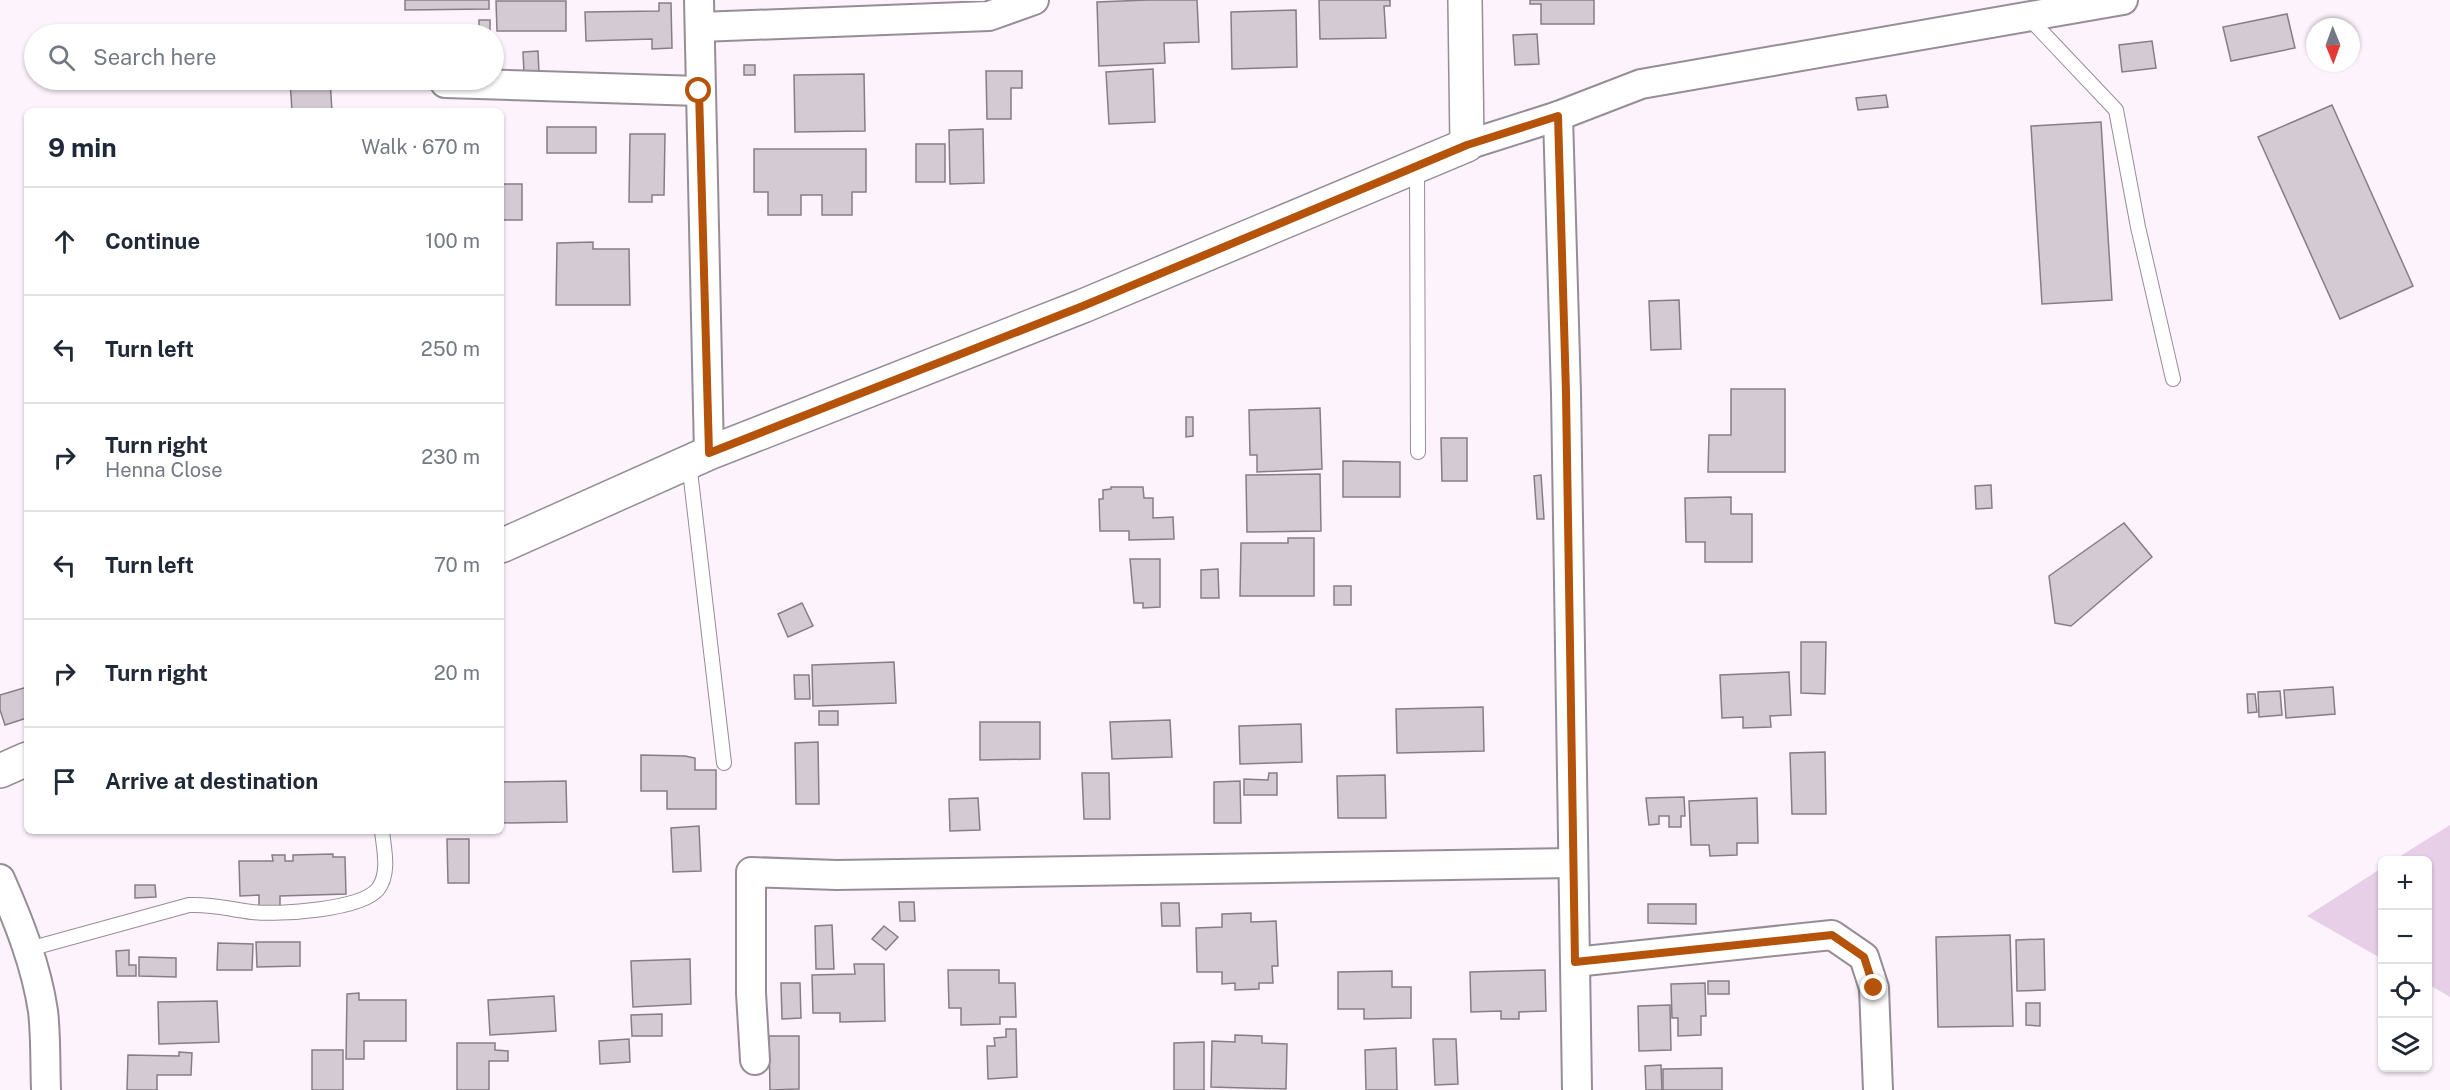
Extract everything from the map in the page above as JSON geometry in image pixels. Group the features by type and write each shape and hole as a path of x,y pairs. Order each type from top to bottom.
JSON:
{"street":[{"path":"699,458 700,13 989,16 1034,0"},
{"path":"1465,0 1467,145"},
{"path":"504,545 699,458 1094,301 1467,145 1558,116 1641,84 2123,0"},
{"path":"504,85 699,91"},
{"path":"1558,116 1566,404 1577,1090"},
{"path":"0,771 24,760"},
{"path":"755,1060 751,993 751,872 837,875 1574,863"},
{"path":"0,879 29,949 43,1013 46,1090"},
{"path":"1575,962 1832,935 1864,957 1874,988 1878,1090"}],"lane":[{"path":"2027,16 2116,110 2138,227 2173,379"},
{"path":"1417,167 1418,452"},
{"path":"699,458 724,763"},
{"path":"29,949 149,914 189,906 214,904 253,912 286,912 360,901 377,890 386,870 382,834"}],"shaded area":[{"path":"2450,825 2450,997 2432,986 2432,856 2400,856"},
{"path":"2378,871 2378,957 2307,916"}],"building":[{"path":"405,0 489,0 489,9 405,10"},
{"path":"1197,0 1199,42 1164,43 1165,63 1099,66 1097,2"},
{"path":"1319,0 1390,0 1390,6 1384,6 1386,38 1320,39"},
{"path":"1530,0 1594,0 1594,24 1541,24 1541,4 1530,4"},
{"path":"496,1 566,1 566,31 504,31 504,24 497,24"},
{"path":"659,3 671,3 672,48 652,49 652,39 586,41 585,12 659,11"},
{"path":"1296,10 1297,67 1232,69 1231,12"},
{"path":"2287,14 2295,48 2231,61 2223,27"},
{"path":"479,20 490,20 490,24 479,24"},
{"path":"1537,34 1539,64 1515,65 1513,35"},
{"path":"2152,41 2156,68 2122,72 2119,45"},
{"path":"538,51 539,73 524,73 523,52"},
{"path":"744,65 755,65 755,75 744,75"},
{"path":"1153,69 1155,122 1109,124 1106,72"},
{"path":"986,71 1022,71 1022,88 1011,88 1011,119 987,119"},
{"path":"864,74 865,131 795,132 794,75"},
{"path":"291,90 331,90 332,108 292,108"},
{"path":"1886,95 1888,107 1858,110 1856,98"},
{"path":"2332,105 2413,286 2340,319 2258,137"},
{"path":"2101,122 2112,300 2042,304 2031,126"},
{"path":"547,127 596,127 596,153 547,153"},
{"path":"983,129 984,183 950,184 949,130"},
{"path":"630,134 665,134 664,195 652,195 652,202 629,202"},
{"path":"916,144 945,144 945,182 916,182"},
{"path":"754,149 866,149 866,192 852,192 852,215 822,215 822,195 801,195 801,215 768,215 768,192 754,192"},
{"path":"504,184 522,184 522,220 504,220"},
{"path":"593,242 593,249 629,249 630,305 556,305 557,243"},
{"path":"1679,300 1681,349 1651,350 1649,301"},
{"path":"1731,389 1785,389 1785,472 1708,472 1709,435 1731,435"},
{"path":"1320,408 1322,469 1257,472 1257,455 1250,455 1249,410"},
{"path":"1186,417 1193,417 1193,436 1186,437"},
{"path":"1441,438 1467,438 1467,481 1442,481"},
{"path":"1343,461 1400,462 1400,497 1343,497"},
{"path":"1320,474 1321,531 1247,532 1246,475"},
{"path":"1541,475 1544,519 1537,519 1534,476"},
{"path":"1991,485 1992,508 1976,509 1975,486"},
{"path":"1111,487 1143,487 1144,498 1153,498 1153,518 1173,517 1174,539 1129,540 1129,531 1100,531 1099,499 1103,499 1103,490 1111,489"},
{"path":"1731,497 1731,514 1752,514 1752,562 1705,562 1705,542 1686,542 1685,498"},
{"path":"2124,523 2152,557 2071,626 2055,623 2049,576"},
{"path":"1288,538 1314,538 1314,596 1240,596 1241,543 1288,543"},
{"path":"1130,559 1160,559 1160,607 1143,608 1143,603 1134,603"},
{"path":"1218,569 1219,598 1201,598 1201,570"},
{"path":"1334,586 1351,586 1351,605 1334,605"},
{"path":"802,603 813,626 788,637 778,614"},
{"path":"1801,642 1826,642 1825,694 1801,693"},
{"path":"894,662 896,703 813,706 812,665"},
{"path":"1789,672 1791,715 1770,716 1771,727 1743,728 1743,717 1722,718 1720,675"},
{"path":"794,675 809,675 810,699 795,699"},
{"path":"2333,687 2335,714 2286,718 2284,690"},
{"path":"24,688 24,719 5,725 0,710 0,695"},
{"path":"2280,691 2282,715 2259,717 2258,692"},
{"path":"2247,694 2255,694 2257,712 2248,713"},
{"path":"1483,707 1484,751 1397,753 1396,709"},
{"path":"819,711 838,711 838,725 819,725"},
{"path":"1170,720 1172,757 1112,759 1110,722"},
{"path":"980,722 1040,722 1040,759 980,760"},
{"path":"1301,724 1302,762 1240,764 1239,726"},
{"path":"818,742 819,804 796,804 795,743"},
{"path":"1825,752 1826,814 1792,814 1790,753"},
{"path":"641,755 695,758 695,770 716,770 716,809 667,809 667,791 641,791"},
{"path":"1082,773 1109,773 1110,819 1084,819"},
{"path":"1269,773 1277,773 1277,795 1244,795 1244,779 1268,780"},
{"path":"1385,775 1386,818 1338,818 1337,776"},
{"path":"566,781 567,822 504,823 504,782"},
{"path":"1240,781 1241,823 1214,823 1214,782"},
{"path":"1684,797 1685,816 1681,816 1681,827 1669,827 1669,816 1659,816 1659,824 1649,825 1646,798"},
{"path":"978,798 980,830 950,831 949,799"},
{"path":"1757,798 1758,843 1737,843 1737,855 1710,856 1709,845 1691,845 1689,801"},
{"path":"699,826 701,871 673,872 671,828"},
{"path":"447,839 469,839 469,883 448,883"},
{"path":"333,854 333,857 345,857 346,894 280,896 280,906 259,907 259,895 240,896 239,861 273,861 272,855 285,855 285,861 293,861 293,855"},
{"path":"135,885 155,885 156,897 135,898"},
{"path":"899,902 914,902 915,921 900,921"},
{"path":"1161,903 1179,903 1180,926 1162,926"},
{"path":"1648,904 1696,904 1696,924 1648,923"},
{"path":"1251,913 1251,922 1276,921 1278,966 1272,966 1273,983 1259,983 1259,989 1235,990 1235,983 1222,984 1222,972 1197,972 1196,928 1222,927 1222,914"},
{"path":"832,925 834,969 816,969 815,926"},
{"path":"884,926 898,937 886,950 872,939"},
{"path":"2010,935 2013,1026 1938,1027 1936,937"},
{"path":"2044,939 2045,990 2017,991 2016,940"},
{"path":"256,942 300,942 300,966 257,967"},
{"path":"218,943 253,944 252,970 217,970"},
{"path":"129,950 129,965 136,965 136,976 117,976 116,951"},
{"path":"139,957 176,958 176,977 139,976"},
{"path":"690,959 691,1004 633,1007 631,961"},
{"path":"854,964 884,964 885,1021 840,1022 840,1013 813,1013 812,975 855,974"},
{"path":"948,970 999,970 999,983 1015,983 1016,1017 1000,1017 1000,1024 961,1025 961,1008 949,1008"},
{"path":"1545,970 1546,1011 1519,1012 1519,1019 1501,1019 1501,1011 1471,1012 1470,972"},
{"path":"1392,971 1392,987 1411,987 1411,1018 1364,1019 1364,1009 1338,1009 1338,972"},
{"path":"1708,981 1729,981 1729,994 1708,994"},
{"path":"781,983 800,983 801,1018 782,1019"},
{"path":"1705,983 1706,1016 1701,1016 1701,1035 1678,1036 1678,1018 1672,1018 1671,984"},
{"path":"359,993 359,1000 406,1000 406,1041 364,1041 364,1059 346,1059 347,994"},
{"path":"554,996 556,1031 490,1035 488,1000"},
{"path":"217,1001 219,1042 159,1044 158,1002"},
{"path":"2026,1003 2040,1003 2040,1026 2026,1025"},
{"path":"1670,1005 1671,1050 1639,1051 1638,1006"},
{"path":"662,1014 662,1036 632,1036 631,1015"},
{"path":"1006,1029 1016,1029 1017,1077 988,1079 987,1046 995,1046 994,1038 1006,1037"},
{"path":"1235,1035 1262,1036 1262,1043 1287,1044 1286,1089 1211,1087 1212,1041 1235,1042"},
{"path":"769,1036 799,1036 799,1089 770,1090"},
{"path":"629,1039 630,1062 600,1064 599,1041"},
{"path":"1433,1039 1456,1039 1458,1084 1435,1085"},
{"path":"1204,1042 1204,1090 1174,1090 1174,1043"},
{"path":"457,1043 495,1043 495,1050 508,1051 508,1061 489,1061 489,1090 457,1090"},
{"path":"1396,1048 1397,1090 1366,1090 1365,1050"},
{"path":"312,1050 343,1050 343,1090 312,1090"},
{"path":"179,1052 192,1053 191,1075 157,1075 157,1090 127,1090 128,1055 179,1056"},
{"path":"1661,1065 1662,1090 1646,1090 1645,1066"},
{"path":"1722,1068 1722,1090 1663,1090 1663,1069"}],"route":[{"path":"699,91 709,453 1083,306 1467,145 1558,116 1566,393 1575,962 1832,935 1864,957 1874,988"}]}
